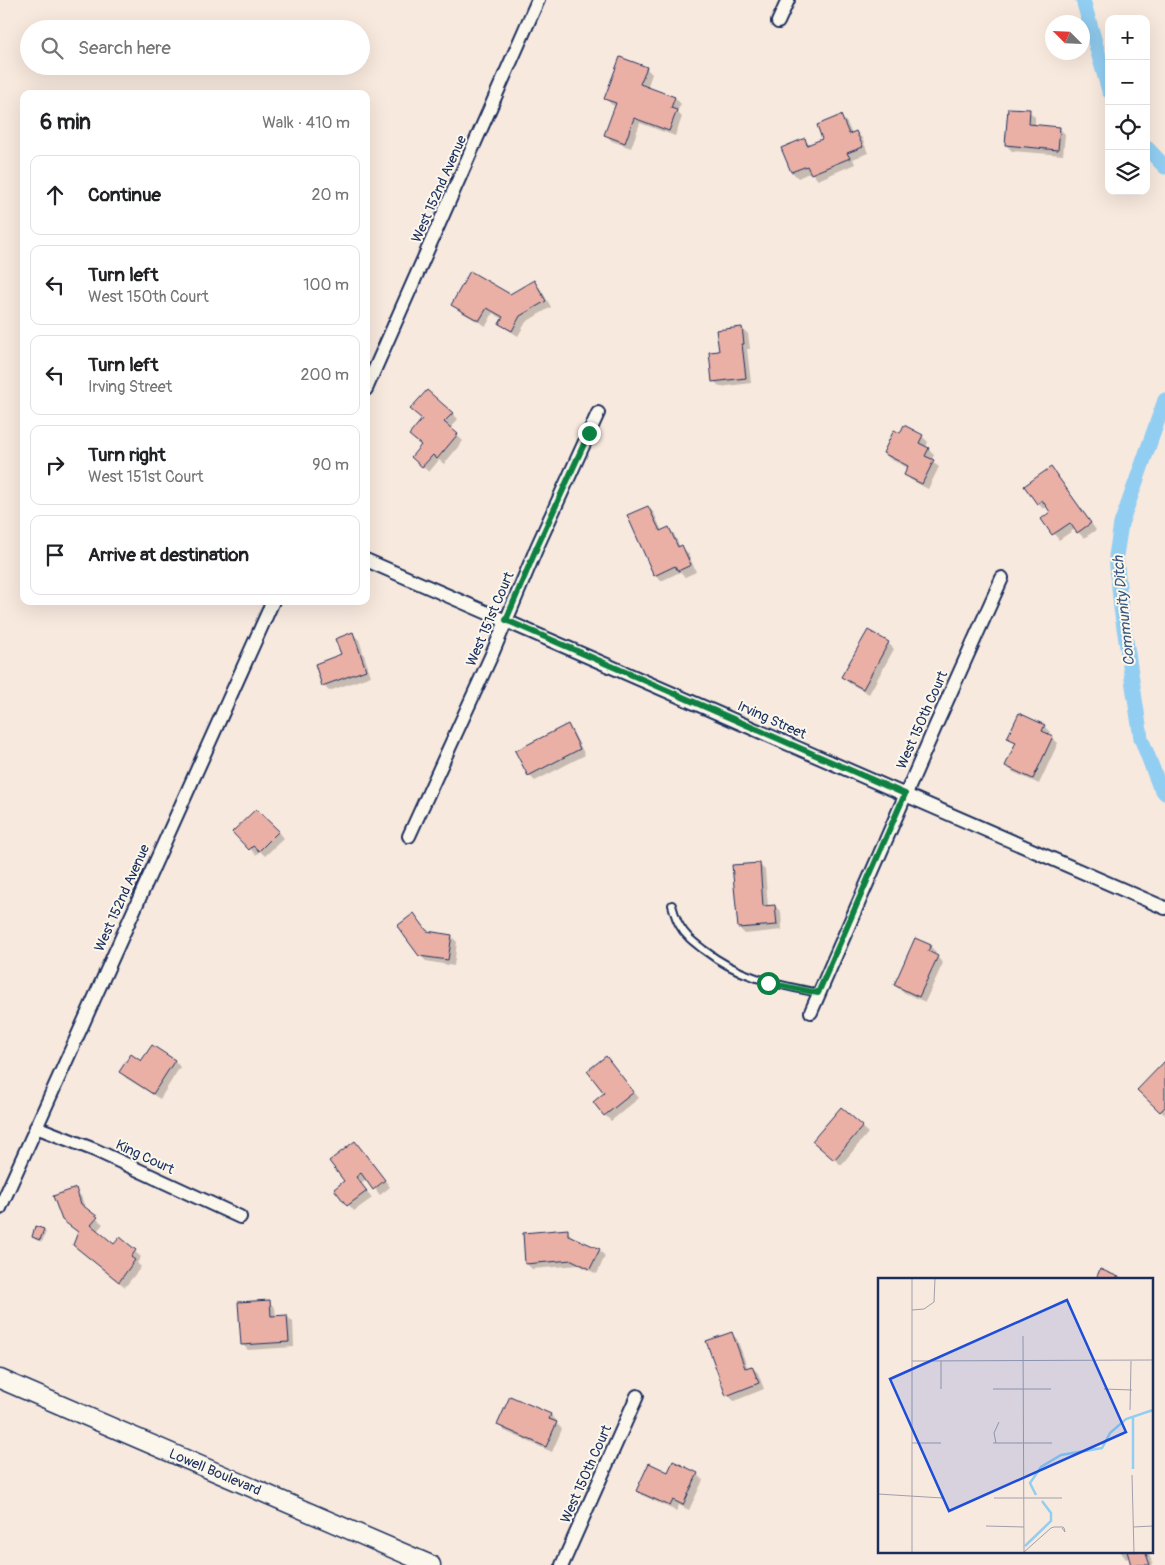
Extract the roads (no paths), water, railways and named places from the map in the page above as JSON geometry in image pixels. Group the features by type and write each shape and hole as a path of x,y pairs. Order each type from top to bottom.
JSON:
{"main road":[{"name":"Lowell Boulevard","path":"0,1379 431,1565"}],"street":[{"name":"West 152nd Avenue","path":"370,380 538,0"},
{"path":"778,22 788,0"},
{"name":"West 151st Court","path":"409,836 598,413"},
{"name":"Irving Street","path":"370,562 1165,908"},
{"name":"West 150th Court","path":"810,1012 1002,578"},
{"name":"West 152nd Avenue","path":"0,1208 271,605"},
{"name":"King Court","path":"36,1127 95,1150 240,1218"},
{"name":"West 150th Court","path":"562,1565 637,1396"}],"lane":[{"path":"672,905 679,925 689,939 730,967 768,983 818,993"}],"waterway":[{"name":"Community Ditch","path":"1083,0 1105,77"},
{"name":"Community Ditch","path":"1149,150 1165,167"},
{"name":"Community Ditch","path":"1165,400 1121,524 1116,556 1121,608 1141,738 1159,785 1165,793"}]}
